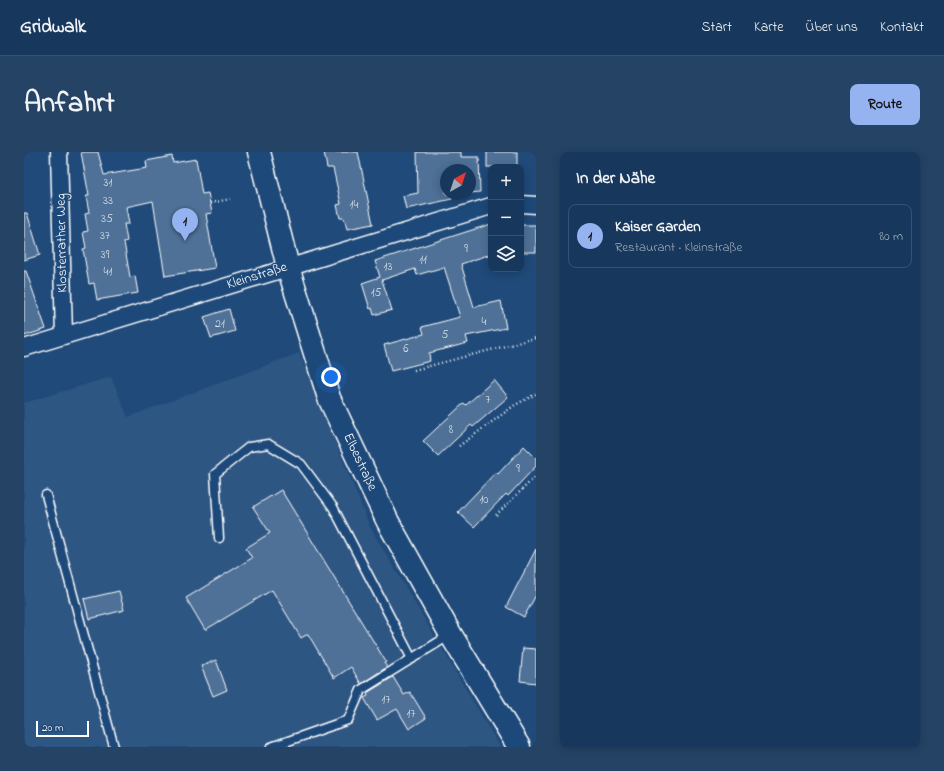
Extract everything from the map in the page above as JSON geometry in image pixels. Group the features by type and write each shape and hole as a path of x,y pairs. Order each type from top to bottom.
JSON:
{"main road":[{"name":"Elbestraße","path":"259,152 288,267 330,398 388,522 451,635 519,747"}],"street":[{"name":"Klosterrather Weg","path":"59,152 64,335"},
{"path":"524,204 536,205"},
{"name":"Kleinstraße","path":"24,348 488,207"}],"lane":[{"path":"219,538 215,474 249,447 268,444 301,464 333,507 412,659"},
{"path":"46,495 114,747"},
{"path":"271,747 348,720 361,690 451,635"}],"path":[{"path":"210,203 230,199"},
{"path":"414,370 536,338"},
{"path":"459,446 515,405 536,394"},
{"path":"496,515 536,476"}],"shaded area":[{"path":"299,353 370,527 500,747 24,747 24,403 111,377 128,417"}],"building":[{"path":"81,152 98,152 104,175 147,168 146,161 172,156 173,163 196,159 202,194 208,193 212,213 206,214 215,268 165,276 153,201 126,207 129,224 124,224 127,241 124,242 130,277 135,276 138,293 97,300 94,283 89,284 83,249 86,248 83,232 88,231 85,214 89,213 86,196 89,196"},
{"path":"324,152 358,152 373,224 347,229 344,218 340,218 337,205 341,204 333,168 327,168"},
{"path":"417,152 461,152 461,157 479,157 480,192 476,192 476,164 440,164 440,200 447,200 406,209 403,196 418,193"},
{"path":"487,152 517,152 517,164 488,164 487,167"},
{"path":"24,213 27,213 40,255 24,260"},
{"path":"488,225 488,255 461,264 474,307 501,301 506,328 466,336 468,343 429,353 430,361 391,371 384,345 424,334 422,327 460,317 444,267 417,275 415,269 382,280 392,310 374,315 372,308 370,309 362,283 380,277 375,261"},
{"path":"524,225 536,225 536,252 524,252"},
{"path":"24,271 26,271 46,329 24,336"},
{"path":"229,309 235,331 211,338 204,317"},
{"path":"494,380 508,397 473,427 471,425 438,456 423,441 464,403 466,405"},
{"path":"524,446 536,458 536,466 508,496 506,494 474,527 458,512 496,472 498,474"},
{"path":"281,490 386,662 384,663 387,667 361,684 351,667 334,678 308,634 301,638 272,590 205,630 186,598 252,558 246,548 270,533 253,507"},
{"path":"536,549 536,595 524,617 506,607"},
{"path":"119,591 124,610 89,619 84,599"},
{"path":"523,648 536,649 536,683 520,681"},
{"path":"216,660 227,690 213,696 201,666"},
{"path":"393,677 404,695 410,692 426,718 409,729 397,709 377,720 364,698 368,696 367,693"}],"place":[{"name":"Kaiser Garden","path":"185,241"}]}
